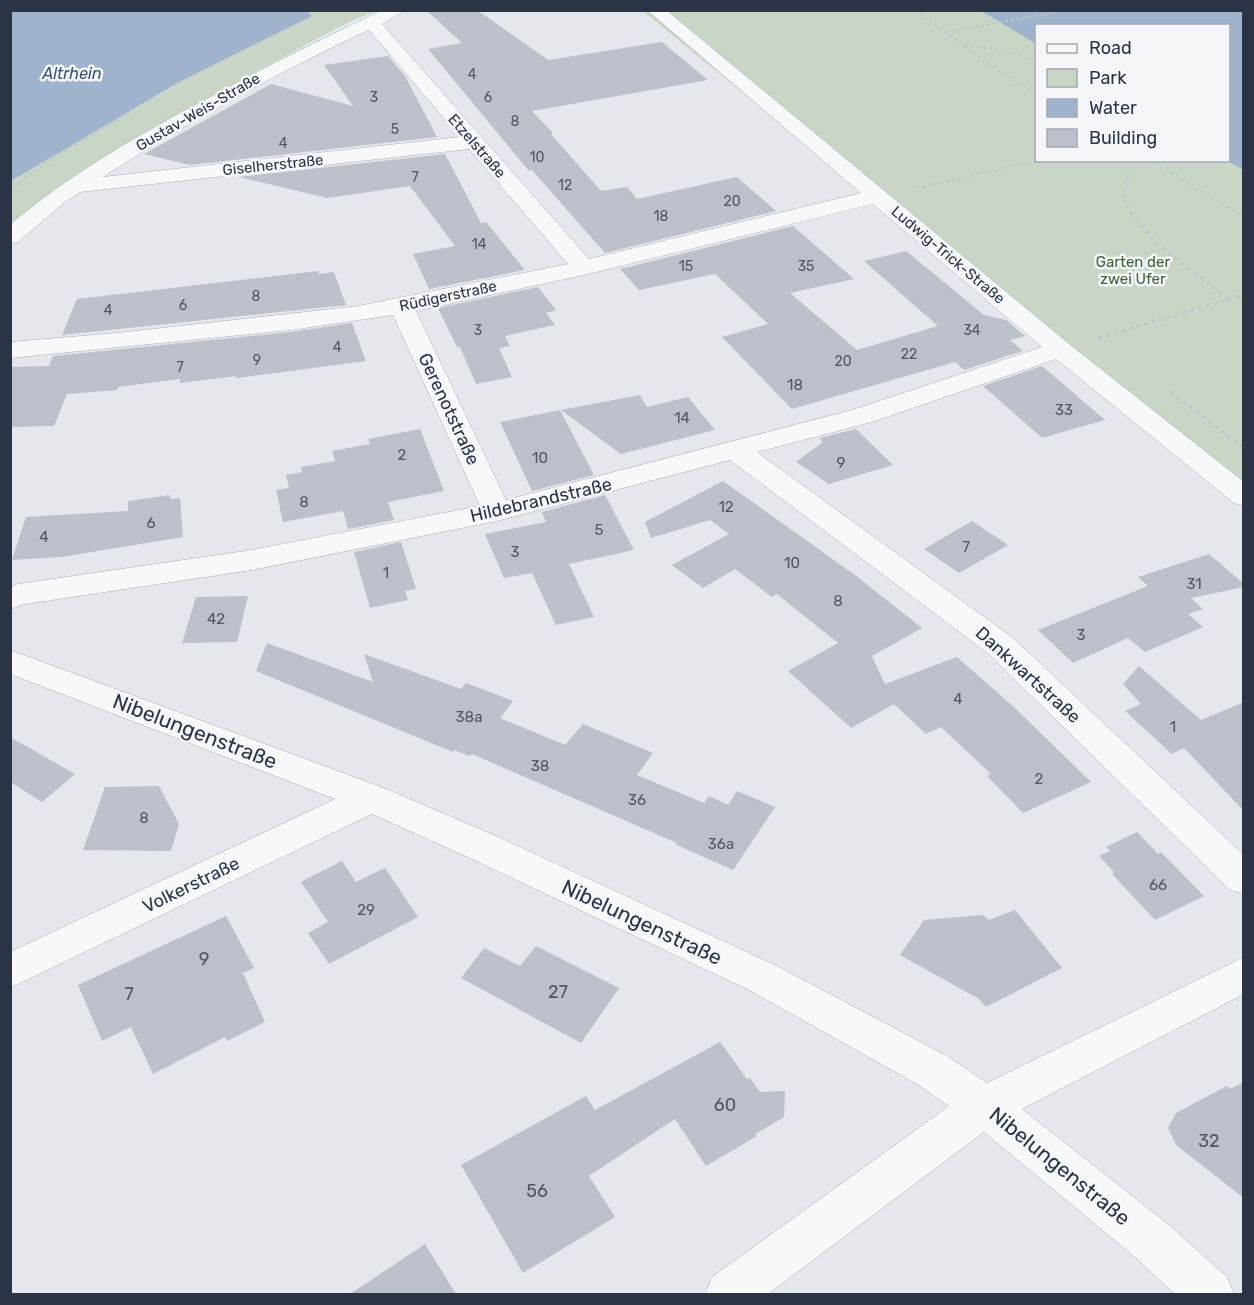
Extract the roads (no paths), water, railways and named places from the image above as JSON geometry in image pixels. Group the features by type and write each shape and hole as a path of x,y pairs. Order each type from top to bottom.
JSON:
{"street":[{"name":"Gustav-Weis-Straße","path":"10,237 57,197 153,136 303,54 398,10"},
{"name":"Ludwig-Trick-Straße","path":"655,10 1060,349 1244,496"},
{"name":"Etzelstraße","path":"371,22 584,268"},
{"name":"Giselherstraße","path":"73,187 473,142"},
{"name":"Rüdigerstraße","path":"10,350 55,348 325,318 401,306 584,268 877,196"},
{"name":"Gerenotstraße","path":"401,306 497,512"},
{"name":"Hildebrandstraße","path":"10,599 18,595 252,560 497,512 862,416 1060,349"},
{"name":"Dankwartstraße","path":"735,450 1001,646 1244,879"},
{"name":"Nibelungenstraße","path":"10,661 371,798 485,848 763,978 932,1070 985,1106 1152,1241 1210,1294"},
{"name":"Volkerstraße","path":"10,971 371,798"},
{"path":"729,1294 985,1106 1244,974"}],"water":[{"name":"Altrhein","path":"11,11 307,11 312,16 179,82 11,181"},
{"path":"981,11 1243,11 1243,170 1230,162 1230,24 1035,24 1035,43"}],"park label":[{"name":"Garten der zwei Ufer","path":"1133,270"}]}
